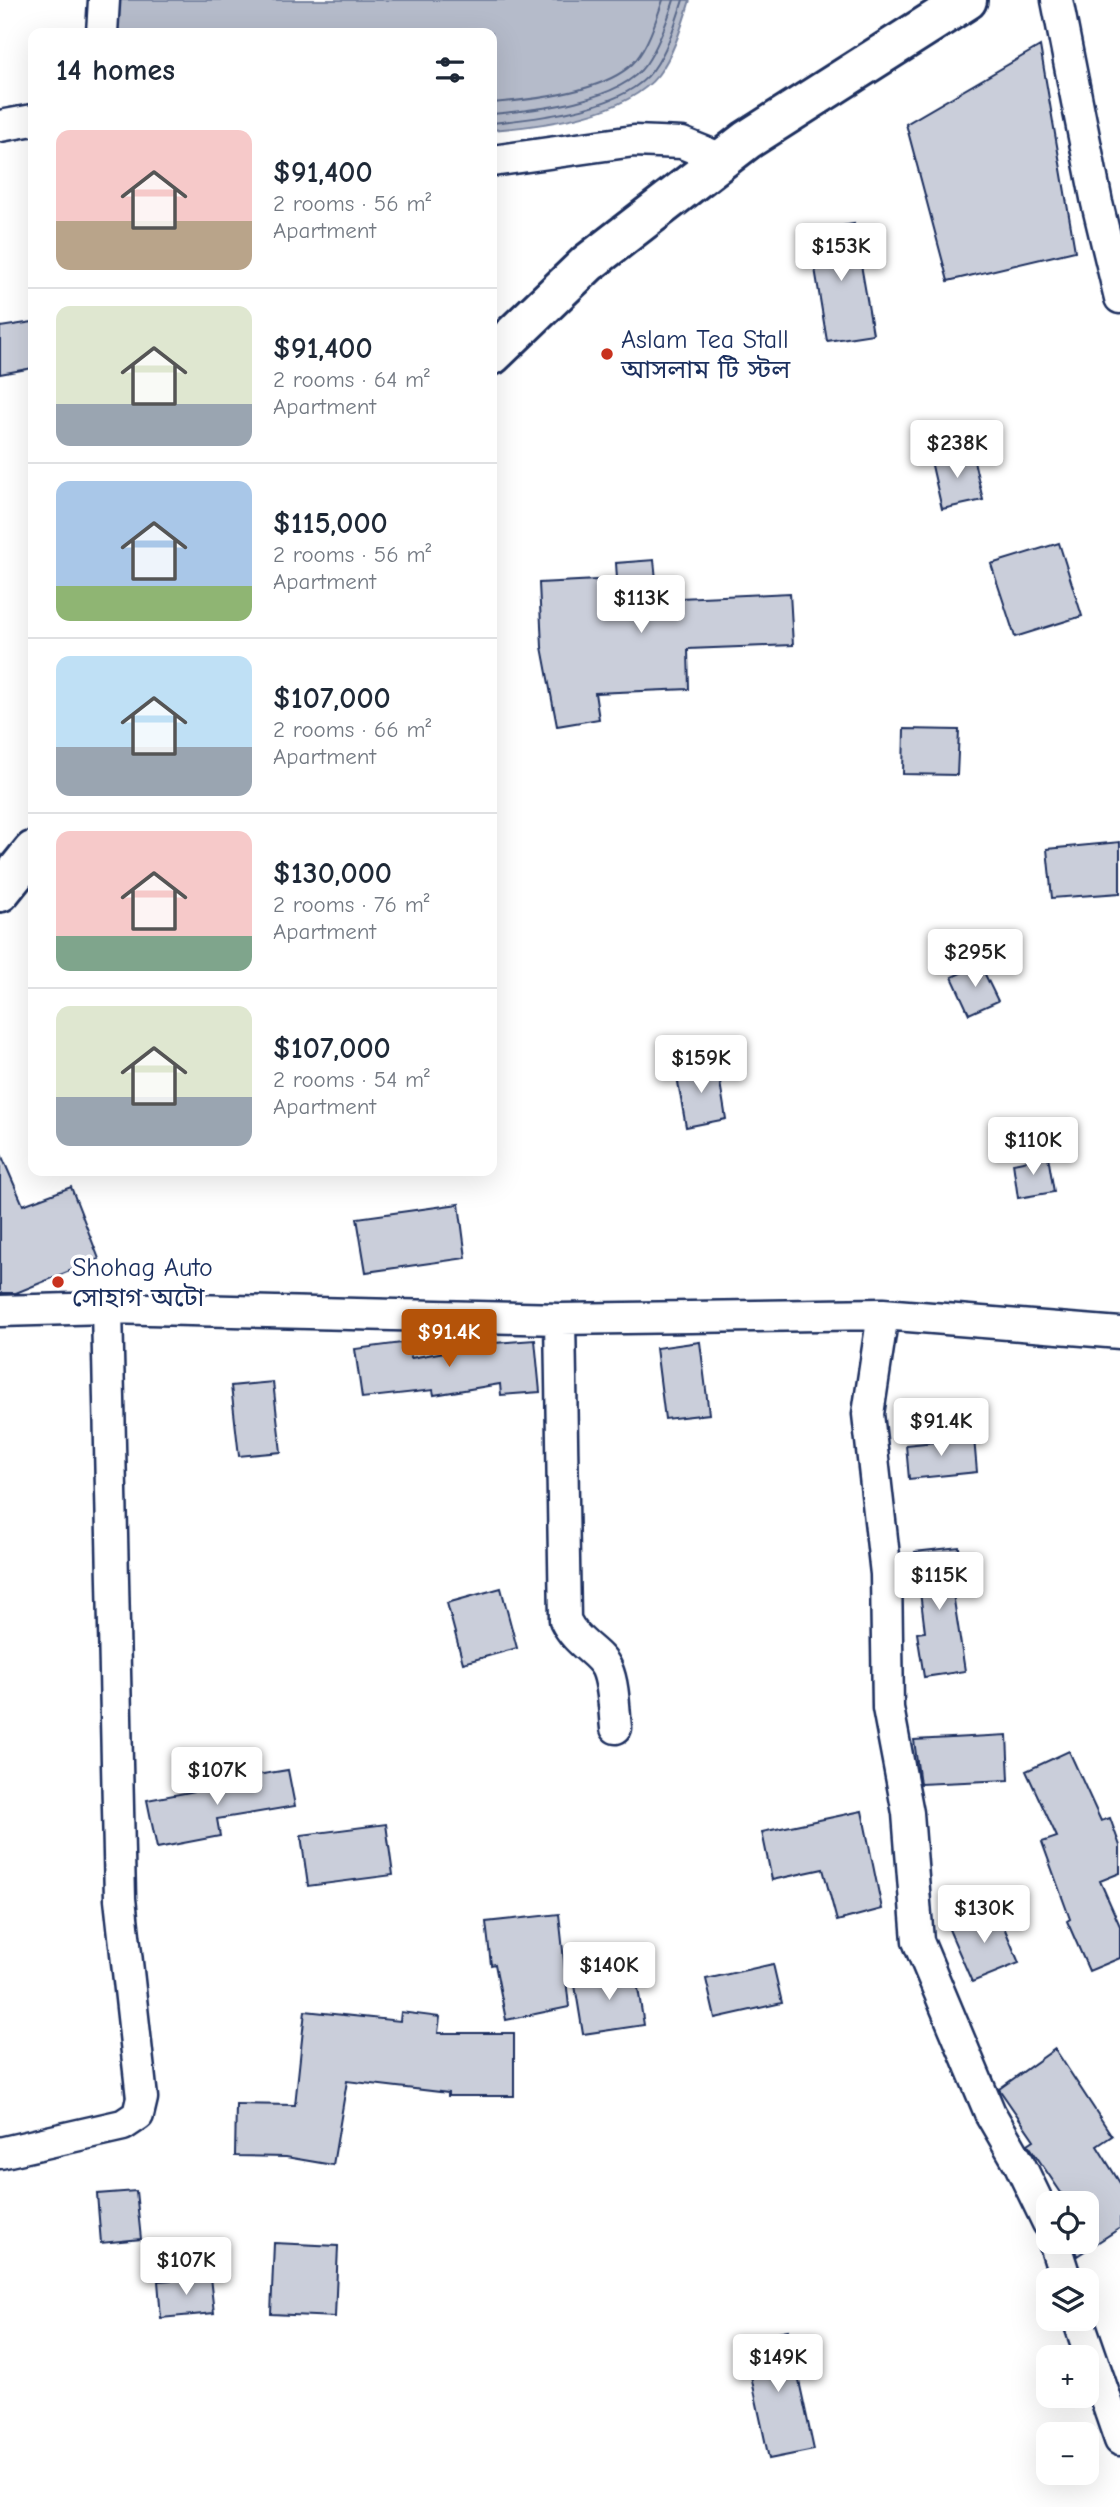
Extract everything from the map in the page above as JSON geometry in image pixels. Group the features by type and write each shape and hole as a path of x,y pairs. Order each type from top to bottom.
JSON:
{"highway":[{"path":"497,350 588,263 722,159 860,66 967,0"},
{"path":"0,892 28,857"}],"street":[{"path":"102,28 104,0"},
{"path":"1057,0 1097,204 1120,298"},
{"path":"0,127 28,121"},
{"path":"497,160 634,141 682,142 722,159"},
{"path":"0,1311 107,1308 560,1319 883,1314 1120,1333"},
{"path":"0,2153 122,2125 138,2115 142,2098 120,1899 107,1308"},
{"path":"883,1314 868,1414 886,1574 888,1708 908,1813 918,1941 990,2113 1036,2198"},
{"path":"560,1319 565,1620 573,1636 600,1658 608,1669 616,1728"},
{"path":"1082,2331 1120,2440"}],"water":[{"path":"113,0 690,0 669,58 658,75 644,89 604,109 581,116 558,122 497,129 497,28 112,28"}],"building":[{"path":"1040,46 1075,251 948,281 906,124"},
{"path":"854,224 873,334 827,341 809,232"},
{"path":"28,323 28,369 0,374 0,327"},
{"path":"972,452 983,500 942,509 931,461"},
{"path":"1059,543 1082,616 1015,637 991,564"},
{"path":"654,560 658,599 790,593 793,645 688,649 689,689 595,693 599,719 557,726 542,647 539,583 617,579 616,563"},
{"path":"904,729 959,730 957,775 903,774"},
{"path":"1120,842 1120,893 1052,898 1047,849"},
{"path":"980,964 998,1001 969,1014 952,977"},
{"path":"717,1064 726,1119 686,1127 676,1071"},
{"path":"0,1152 23,1205 71,1187 99,1259 16,1293 0,1293"},
{"path":"1048,1156 1054,1192 1018,1198 1013,1163"},
{"path":"459,1204 466,1258 366,1272 357,1218"},
{"path":"535,1340 540,1392 501,1395 500,1384 434,1395 433,1390 362,1398 355,1349 409,1342 411,1358 494,1343"},
{"path":"700,1342 709,1414 665,1419 656,1348"},
{"path":"273,1382 281,1452 239,1456 231,1386"},
{"path":"974,1438 977,1472 909,1479 906,1445"},
{"path":"959,1547 962,1580 951,1581 965,1671 924,1677 917,1633 925,1632 915,1552"},
{"path":"501,1588 517,1648 463,1663 447,1603"},
{"path":"1007,1735 1009,1780 920,1784 914,1740"},
{"path":"1069,1751 1101,1821 1110,1818 1120,1846 1120,1873 1100,1881 1120,1926 1120,1958 1089,1971 1067,1921 1070,1919 1042,1842 1057,1837 1026,1771"},
{"path":"288,1770 295,1806 217,1819 220,1836 157,1848 147,1800 233,1784 232,1779"},
{"path":"862,1811 882,1909 837,1921 823,1869 772,1880 762,1832"},
{"path":"386,1824 393,1875 308,1886 301,1835"},
{"path":"996,1908 1019,1963 972,1982 948,1927"},
{"path":"559,1914 569,2007 506,2020 495,1964 491,1965 486,1922"},
{"path":"773,1964 782,2003 715,2018 706,1979"},
{"path":"635,1970 644,2025 583,2034 574,1979"},
{"path":"305,2011 400,2021 401,2012 440,2017 438,2033 514,2033 514,2096 448,2096 448,2093 347,2081 333,2165 286,2157 235,2156 236,2104 295,2105"},
{"path":"1055,2049 1112,2136 1097,2146 1120,2183 1120,2228 1099,2242 1099,2191 1060,2191 1028,2144 1034,2140 999,2089"},
{"path":"136,2191 141,2239 101,2243 97,2194"},
{"path":"274,2243 338,2246 335,2317 271,2314"},
{"path":"210,2277 214,2313 161,2318 158,2281"},
{"path":"788,2330 814,2450 769,2459 743,2339"}],"place":[{"name":"Aslam Tea Stall আসলাম টি স্টল","path":"607,354"},
{"name":"Shohag Auto সোহাগ অটো","path":"58,1282"}]}
